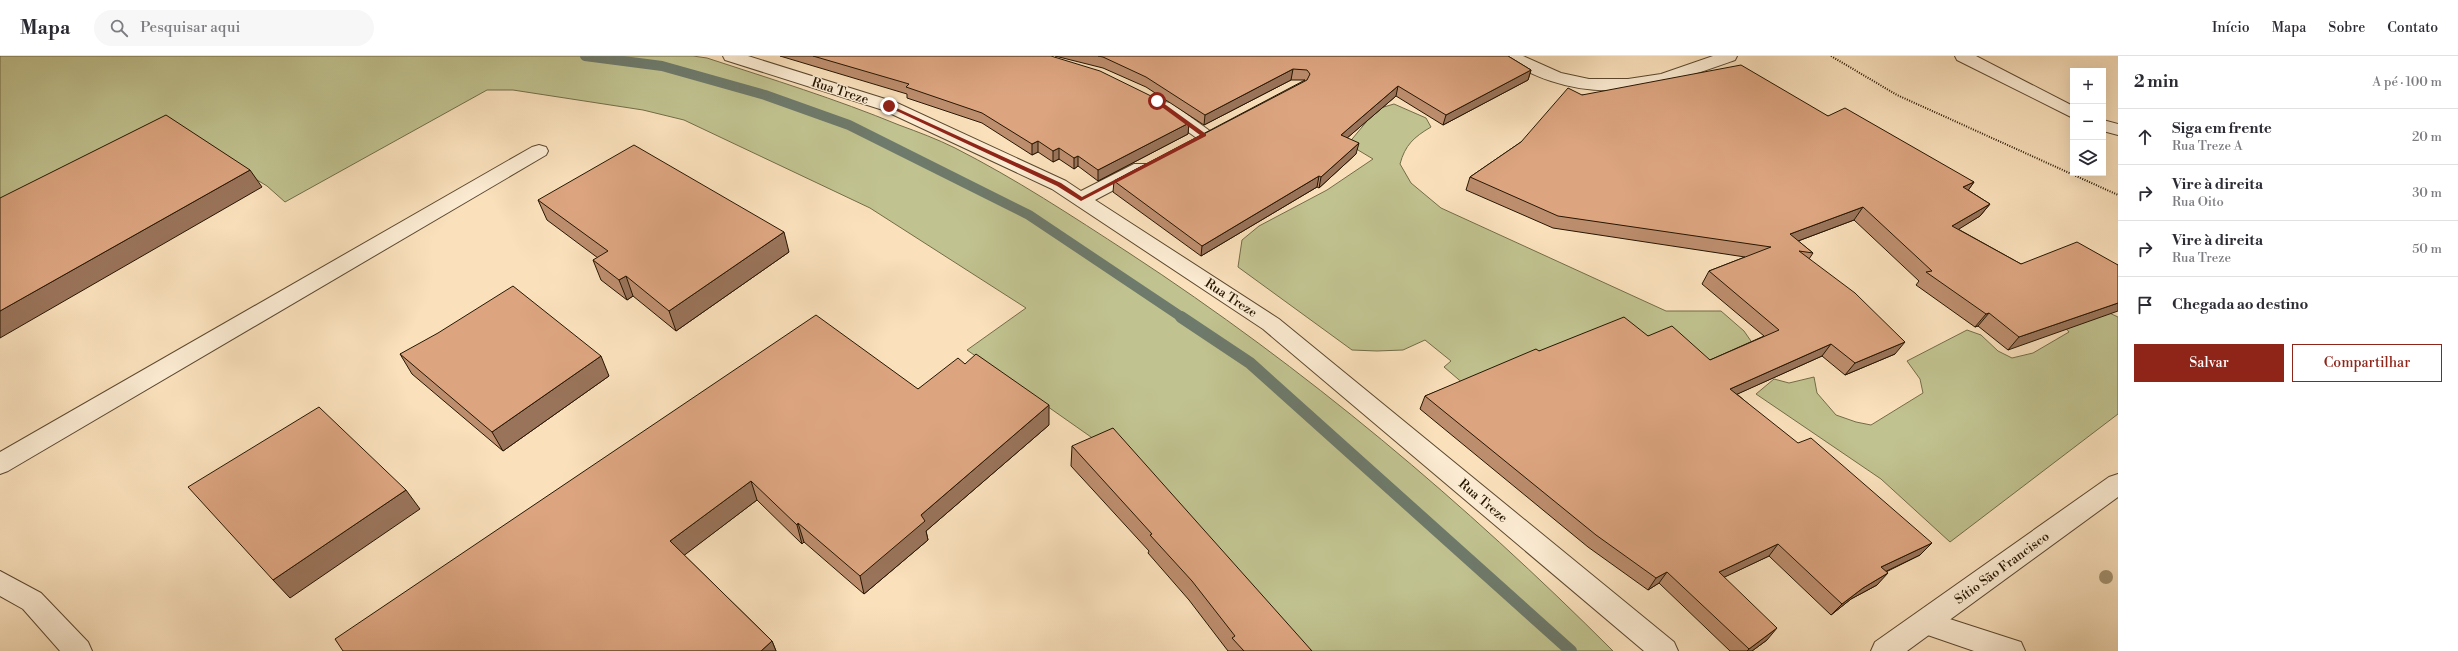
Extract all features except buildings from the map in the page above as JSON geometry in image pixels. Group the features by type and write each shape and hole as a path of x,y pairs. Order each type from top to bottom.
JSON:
{"street":[{"name":"Rua Treze","path":"731,56 889,106 1059,185 1081,199 1270,324 1664,651"},
{"path":"1509,56 1556,77 1589,84 1628,84 1664,79 1728,56"},
{"path":"1963,56 2070,111"},
{"path":"1151,98 1204,135"},
{"path":"2106,126 2118,130"},
{"path":"0,464 539,151"},
{"path":"1081,199 1156,160"},
{"name":"Sítio São Francisco","path":"1885,651 2118,484"},
{"path":"0,582 32,601 78,651"},
{"path":"1925,622 2011,651"}],"path":[{"path":"1831,56 1897,94 2118,195"}],"green space":[{"path":"0,56 693,56 707,58 851,107 934,139 978,160 1065,212 1194,297 1320,390 1382,440 1500,543 1613,651 1297,651 1138,470 967,350 1026,308 870,208 684,120 643,110 513,90 487,90 285,202 267,186 166,125 0,208"},
{"path":"1394,104 1426,118 1431,127 1411,142 1402,157 1400,164 1411,183 1441,208 1666,311 1721,311 1744,331 1753,344 1716,360 1465,385 1444,367 1451,361 1425,340 1403,350 1352,350 1238,267 1242,240 1259,226 1327,190 1373,159 1348,144 1377,109"},
{"path":"2105,311 2118,317 2118,414 1950,542 1881,479 1756,394 1774,379 1789,383 1814,377 1817,393 1836,415 1856,422 1871,425 1923,393 1920,379 1907,361 1967,330 1981,335 1998,351 2012,358 2033,353 2069,332 2064,326"}],"waterway":[{"path":"585,56 662,66 765,95 849,125 1029,215 1183,318"},
{"path":"1181,317 1250,363 1571,651"}],"route":[{"path":"889,106 1059,185 1081,199 1204,135 1157,101"}]}
